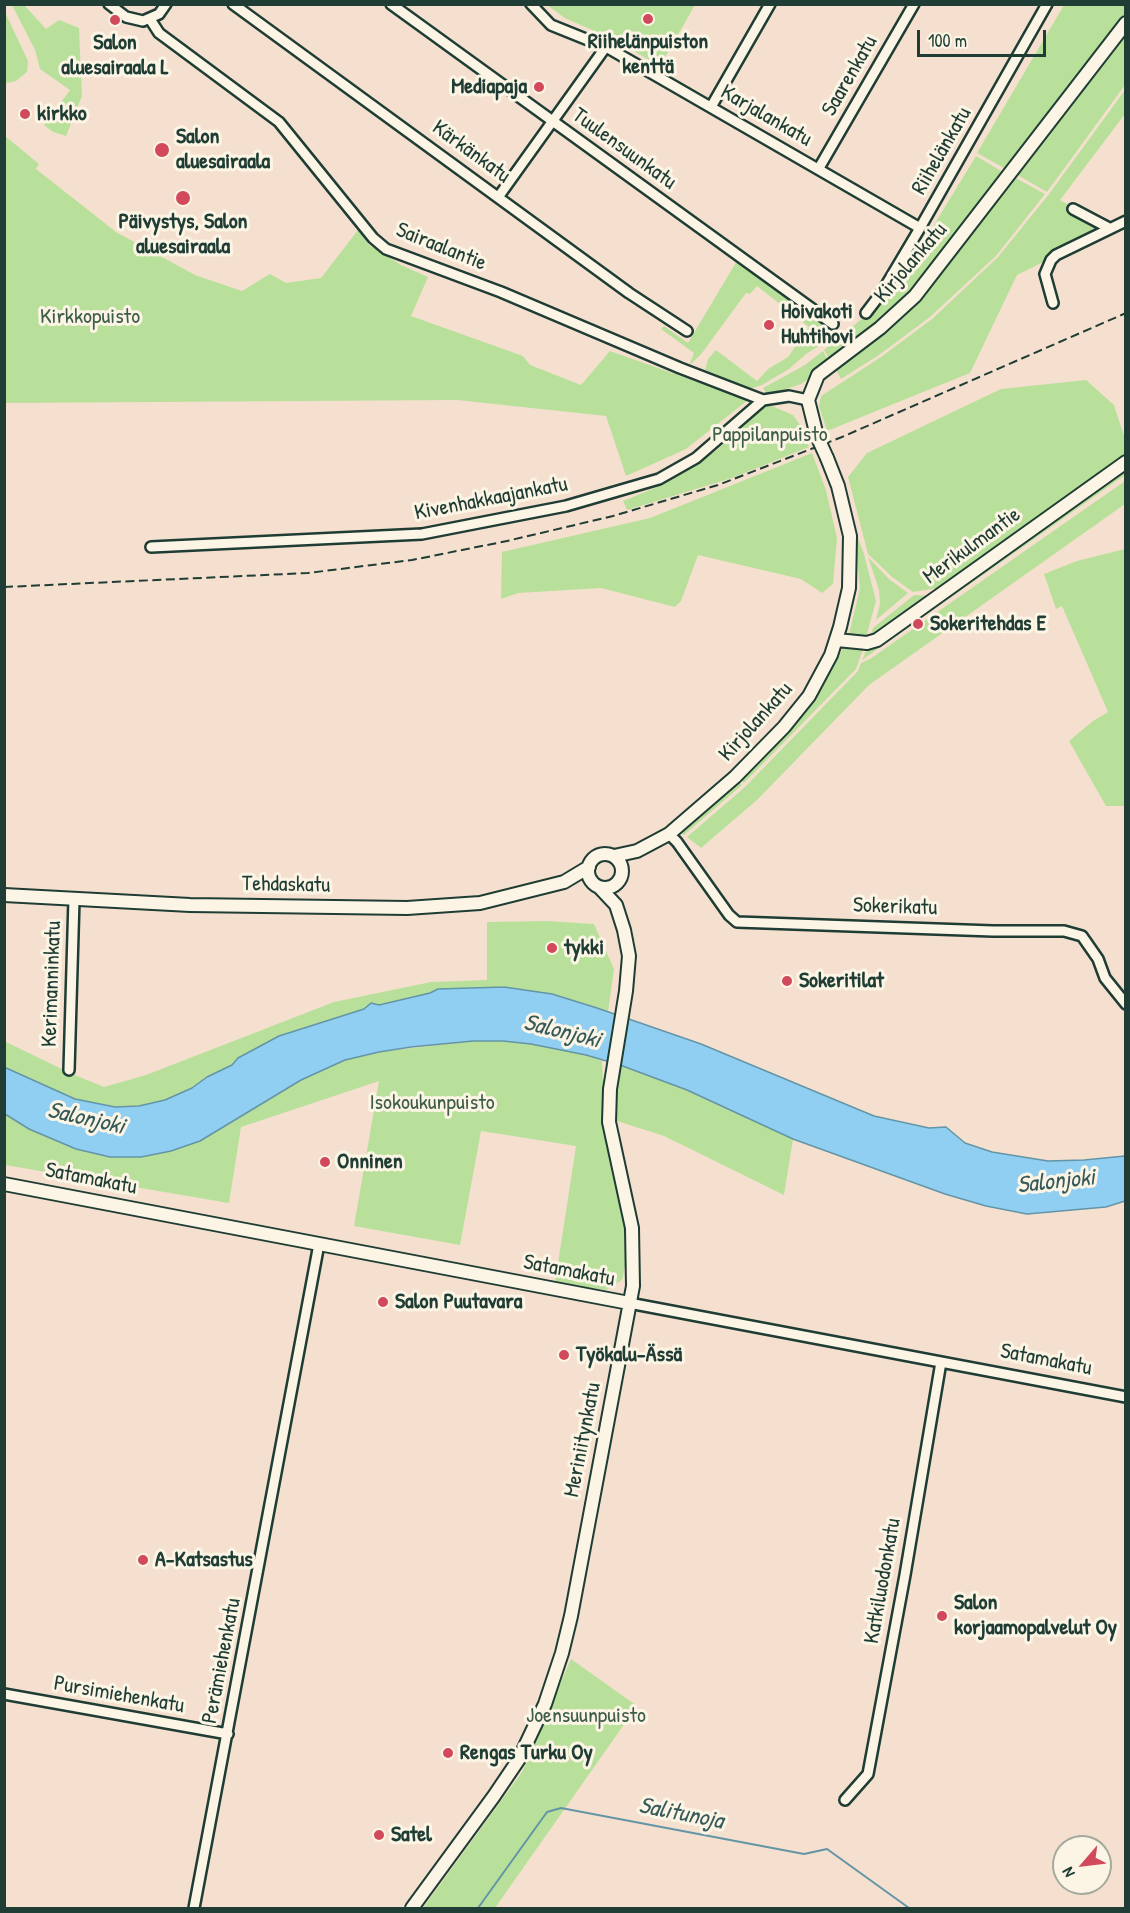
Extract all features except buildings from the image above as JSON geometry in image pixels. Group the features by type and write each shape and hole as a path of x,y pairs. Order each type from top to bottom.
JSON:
{"main road":[{"name":"Kirjolankatu","path":"614,856 638,851 669,834 735,777 784,727 809,696 837,640 849,588 850,553 850,536 817,436 808,400 818,375 880,328 915,296 1125,23"},
{"name":"Merikulmantie","path":"837,640 867,643 877,640 1125,462"},
{"name":"Kirjolankatu","path":"620,876 638,851"},
{"path":"607,853 614,856 620,861 620,876 609,887 596,886 588,875 589,867 600,855 607,853"},
{"name":"Tehdaskatu","path":"4,896 190,905 407,908 480,903 564,882 589,867"},
{"name":"Meriniitynkatu","path":"412,1908 519,1759 545,1704 562,1653 571,1616 633,1286 632,1228 609,1122 609,1089 626,991 629,956 616,905 620,876"},
{"name":"Tehdaskatu","path":"564,882 596,886"},
{"name":"Meriniitynkatu","path":"596,886 616,905"},
{"name":"Satamakatu","path":"4,1184 629,1303"}],"street":[{"path":"109,4 131,19 140,21 159,14 166,4"},
{"name":"Kärkänkatu","path":"233,4 620,286 687,331"},
{"name":"Tuulensuunkatu","path":"391,4 833,324"},
{"name":"Karjalankatu","path":"531,4 538,14 551,25 605,48 819,168 920,228"},
{"path":"711,107 770,4"},
{"name":"Saarenkatu","path":"819,168 914,4"},
{"name":"Riihelänkatu","path":"866,313 882,292 920,228 1047,4"},
{"name":"Sairaalantie","path":"150,19 159,33 279,122 373,238 386,249 501,292 680,368 763,400"},
{"path":"499,196 605,48"},
{"path":"1073,209 1109,228"},
{"path":"1053,303 1046,274 1051,260 1056,255 1125,221"},
{"path":"763,400 789,396 808,400"},
{"name":"Kivenhakkaajankatu","path":"151,548 422,534 566,506 658,479 696,458 763,400"},
{"name":"Sokerikatu","path":"669,834 729,915 737,922 993,931 1064,931 1082,936 1098,960 1105,978 1125,1004"},
{"name":"Kerimanninkatu","path":"69,1070 74,898"},
{"name":"Perämiehenkatu","path":"194,1908 319,1244"},
{"name":"Satamakatu","path":"629,1303 1125,1397"},
{"name":"Katkiluodonkatu","path":"845,1800 867,1774 905,1575 941,1362"},
{"name":"Pursimiehenkatu","path":"4,1694 228,1734"}],"green space":[{"path":"12,5 24,5 46,29 59,20 79,28 82,96 66,136 53,132 44,125 70,90 40,69 35,50"},
{"path":"547,5 695,5 660,66 612,39 565,18"},
{"path":"1064,5 1125,5 1125,19 1011,172 977,153"},
{"path":"5,12 28,61 27,72 16,81 7,83 4,80"},
{"path":"1125,26 1125,85 1047,192 1014,173"},
{"path":"1125,90 1125,114 1060,200 1110,229 1017,275 970,373 827,431 819,406 821,396 881,357 932,319 998,257 1049,194"},
{"name":"Kirkkopuisto","path":"5,136 39,164 36,169 116,232 195,275 242,291 270,274 286,283 321,278 358,230 368,244 401,265 428,277 411,316 523,356 530,365 581,385 610,351 748,400 686,449 626,476 606,416 457,400 5,403"},
{"path":"976,156 1008,175 914,295 832,363 824,350 892,294"},
{"path":"1012,176 1045,194 996,256 930,317 879,355 841,379 833,365 883,328"},
{"path":"738,259 833,327 838,334 806,354 789,369 762,385 750,389 705,370 708,359 716,350 757,381 768,369 788,357 809,327 757,286 750,294 746,293 702,353 691,364 694,353 661,329 664,326 688,343"},
{"path":"823,351 830,364 801,384 768,395 763,388 805,365"},
{"path":"1086,380 1114,405 1125,439 1125,456 997,550 965,568 939,588 913,592 892,577 868,554 848,477 867,453 1001,389"},
{"name":"Pappilanpuisto","path":"767,404 793,415 803,429 809,447 732,478 627,510 623,501 662,485 717,450"},
{"path":"812,453 826,490 837,538 833,584 822,593 801,579 698,555 681,601 675,607 601,588 518,593 501,599 502,552 650,518"},
{"path":"1125,466 1125,475 862,660 869,644"},
{"path":"1125,481 1125,504 869,685 757,800 701,848 687,837 745,787 858,671 861,663 870,659"},
{"path":"854,527 864,554 876,601 865,641 848,639 860,588"},
{"path":"1125,549 1125,806 1106,806 1069,741 1108,712 1062,606 1056,609 1044,574 1077,561"},
{"path":"868,557 889,579 908,593 876,620 880,603 879,590"},
{"path":"914,595 934,596 869,641 873,628"},
{"path":"845,642 865,644 856,669 744,783 737,777 797,712 840,655"},
{"path":"735,779 742,785 684,835 672,826"},
{"path":"547,921 594,924 614,969 608,1012 504,987 438,989 379,1005 371,1003 364,1009 279,1036 238,1058 232,1065 207,1077 192,1088 165,1100 139,1106 115,1107 75,1099 5,1067 4,1041 104,1087 146,1075 334,1002 431,982 487,980 487,922"},
{"name":"Isokoukunpuisto","path":"473,1041 532,1044 586,1055 602,1061 606,1143 624,1217 628,1252 622,1280 606,1290 555,1283 576,1146 481,1131 460,1245 354,1226 379,1081 241,1127 229,1203 5,1165 4,1114 29,1129 200,1141 301,1080 345,1060 379,1052"},
{"path":"620,1065 687,1090 793,1139 784,1195 664,1136 614,1120"},
{"name":"Joensuunpuisto","path":"571,1659 637,1706 495,1908 423,1908 522,1772"}],"water":[{"name":"Salonjoki","path":"504,987 552,994 597,1008 701,1044 874,1116 929,1128 946,1127 965,1143 992,1152 1048,1161 1125,1156 1125,1201 1106,1207 1027,1214 986,1206 945,1194 793,1139 687,1090 620,1065 586,1055 503,1041 473,1041 411,1047 345,1060 301,1080 200,1141 171,1151 141,1157 110,1157 76,1149 29,1129 5,1114 4,1067 75,1099 115,1107 139,1106 165,1100 192,1088 207,1077 232,1065 238,1058 279,1036 364,1009 371,1003 379,1005 438,989"}],"waterway":[{"name":"Salitunoja","path":"478,1908 547,1812 561,1808 804,1854 827,1849 909,1908"}],"railway":[{"path":"4,587 308,573 412,560 613,516 718,485 842,437 1126,313"}],"place":[{"name":"Riihelänpuiston kenttä","path":"648,19"},
{"name":"Salon aluesairaala L","path":"115,20"},
{"name":"Mediapaja","path":"539,87"},
{"name":"kirkko","path":"25,114"},
{"name":"Salon aluesairaala","path":"162,150"},
{"name":"Päivystys, Salon aluesairaala","path":"183,198"},
{"name":"Hoivakoti Huhtihovi","path":"769,325"},
{"name":"Sokeritehdas E","path":"918,624"},
{"name":"tykki","path":"552,948"},
{"name":"Sokeritilat","path":"787,981"},
{"name":"Onninen","path":"325,1162"},
{"name":"Salon Puutavara","path":"383,1302"},
{"name":"Työkalu-Ässä","path":"564,1355"},
{"name":"A-Katsastus","path":"143,1560"},
{"name":"Salon korjaamopalvelut Oy","path":"942,1616"},
{"name":"Rengas Turku Oy","path":"448,1753"},
{"name":"Satel","path":"379,1835"}]}
